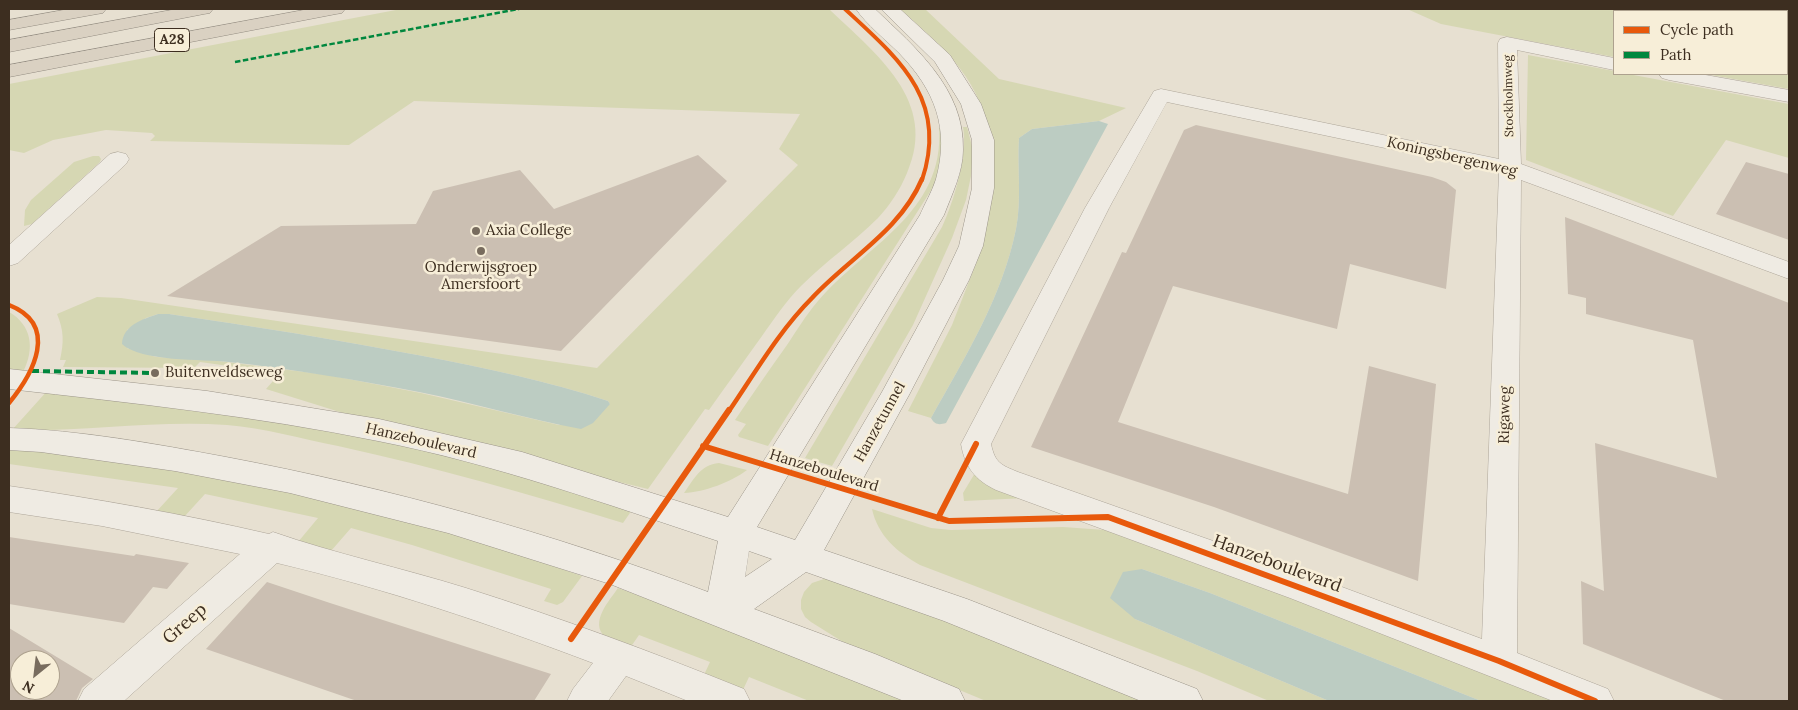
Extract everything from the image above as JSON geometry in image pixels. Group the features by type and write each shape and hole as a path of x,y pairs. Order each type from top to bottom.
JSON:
{"highway":[{"path":"9,25 97,9"},
{"name":"A28","path":"9,46 204,9"},
{"name":"A28","path":"9,71 336,9"}],"street":[{"path":"722,612 736,533 932,215 947,183 954,145 952,127 945,103 937,86 922,66 865,9"},
{"name":"Hanzetunnel","path":"722,612 803,556 895,394 956,280 971,246 983,188 982,140 971,104 943,59 890,9"},
{"name":"Stockholmweg","path":"1510,168 1507,44 1613,64"},
{"path":"1674,75 1789,96"},
{"name":"Hanzeboulevard","path":"1161,95 1098,208 976,444 978,458 982,466 990,474 1499,661 1595,701"},
{"name":"Koningsbergenweg","path":"1161,95 1510,168 1789,271"},
{"path":"9,258 118,159"},
{"name":"Rigaweg","path":"1499,661 1510,168"},
{"name":"Hanzeboulevard","path":"9,379 207,402 379,430 522,464 736,533 956,610 1184,701"},
{"path":"9,439 42,441 175,459 290,481 448,520 616,572 862,666 946,701"},
{"path":"9,499 148,520 273,546 350,567 493,611 620,656 731,701"},
{"name":"Greep","path":"97,701 273,546"},
{"path":"586,701 620,656"}],"green space":[{"path":"401,9 829,9 866,43 898,81 909,101 915,123 915,147 907,173 887,208 869,227 811,277 790,298 709,410 705,409 648,489 372,422 266,389 280,373 200,362 194,368 63,367 66,360 60,360 63,337 57,314 97,297 121,298 597,368 798,165 779,149 800,114 414,101 349,145 150,141 155,136 152,133 106,130 53,140 24,153 9,150 9,84","holes":["158,314 265,328 470,365 562,387 608,401 610,404 559,425 421,393 328,375 203,359 156,357 127,348 127,330 146,318"]},
{"path":"900,9 925,9 999,79 1126,108 1099,121 1032,129 1019,138 1019,206 1010,254 1002,279 981,327 931,418 908,411 952,325 977,261 988,130 983,110 966,77 943,48"},
{"path":"1407,9 1789,9 1789,89 1712,75 1788,75 1788,10 1613,10 1613,57 1441,24"},
{"path":"1528,55 1613,71 1613,75 1633,75 1789,104 1789,158 1726,140 1673,216 1526,160"},
{"path":"963,127 967,127 973,150 971,176 966,200 952,238 913,325 832,466 805,458 942,227 951,204 962,164 964,151"},
{"path":"939,128 942,128 945,146 937,181 768,446 739,437 738,435 746,424 735,420 809,312 837,281 879,245 916,206 929,183 937,158"},
{"path":"99,156 100,162 32,224 24,226 25,210 31,200 74,162"},
{"path":"9,312 23,324 29,338 29,355 23,372 9,370"},
{"path":"48,390 197,408 346,434 467,461 632,510 623,523 446,472 374,454 241,426 173,424 12,430"},
{"path":"9,448 165,469 320,499 423,525 582,576 563,602 557,605 544,601 551,589 412,545 351,528 331,551 298,542 318,518 205,494 184,517 156,512 178,488 9,464"},
{"path":"719,463 747,470 717,486 684,493 702,470 712,464"},
{"path":"975,473 1026,498 964,501 963,493"},
{"path":"872,509 931,528 951,530 1063,527 1119,531 1453,655 1569,701 1481,701 1210,593 1142,569 1135,619 1329,701 1269,701 1197,671 920,565 896,549 884,535"},
{"path":"824,579 836,579 1032,653 1151,701 986,701 843,642 811,622 805,617 801,609 801,600 804,592 812,583"},
{"path":"618,588 745,634 915,701 809,701 749,677 742,692 703,677 710,662 639,635 630,648 605,637 599,625 600,618 602,611"}],"shaded area":[{"path":"1099,121 1108,124 946,423 936,423 931,418 981,326 1002,279 1010,254 1019,206 1019,138 1032,129"},
{"path":"158,314 265,328 446,361 562,387 608,401 610,404 593,423 581,429 440,396 324,375 253,365 157,357 131,350 122,344 123,337 130,327"},
{"path":"1142,569 1210,593 1481,701 1329,701 1135,619 1110,598 1123,572"}],"building":[{"path":"1196,125 1432,177 1446,182 1456,190 1446,289 1350,264 1337,329 1173,286 1118,422 1348,494 1369,366 1436,384 1418,581 1214,507 1031,447 1122,252 1126,253 1184,130"},
{"path":"698,155 727,181 561,351 167,296 281,226 416,224 433,191 520,170 554,209"},
{"path":"1746,162 1789,174 1789,240 1716,214"},
{"path":"1565,217 1789,303 1789,701 1726,701 1583,644 1581,581 1604,591 1595,443 1717,478 1693,340 1586,314 1586,298 1568,294"},
{"path":"9,537 189,563 167,589 153,587 124,623 9,604"},
{"path":"267,582 551,674 534,701 357,701 206,649"},
{"path":"9,628 45,650 10,650 10,700 60,700 60,659 93,679 82,688 76,701 9,701"}],"marked path":[{"path":"235,62 519,9"},
{"path":"32,371 155,373"}],"cycle path":[{"path":"571,639 787,327 823,286 888,229 901,214 921,181 928,163 931,144 930,125 926,107 917,88 901,66 884,46 845,9"},
{"path":"9,305 21,311 30,320 36,330 39,341 38,353 29,375 9,403"},
{"path":"938,518 976,444"},
{"path":"703,446 949,521 1108,517 1499,661 1595,701"}],"place":[{"name":"Axia College","path":"476,231"},
{"name":"Onderwijsgroep Amersfoort","path":"481,251"},
{"name":"Buitenveldseweg","path":"155,373"}]}
